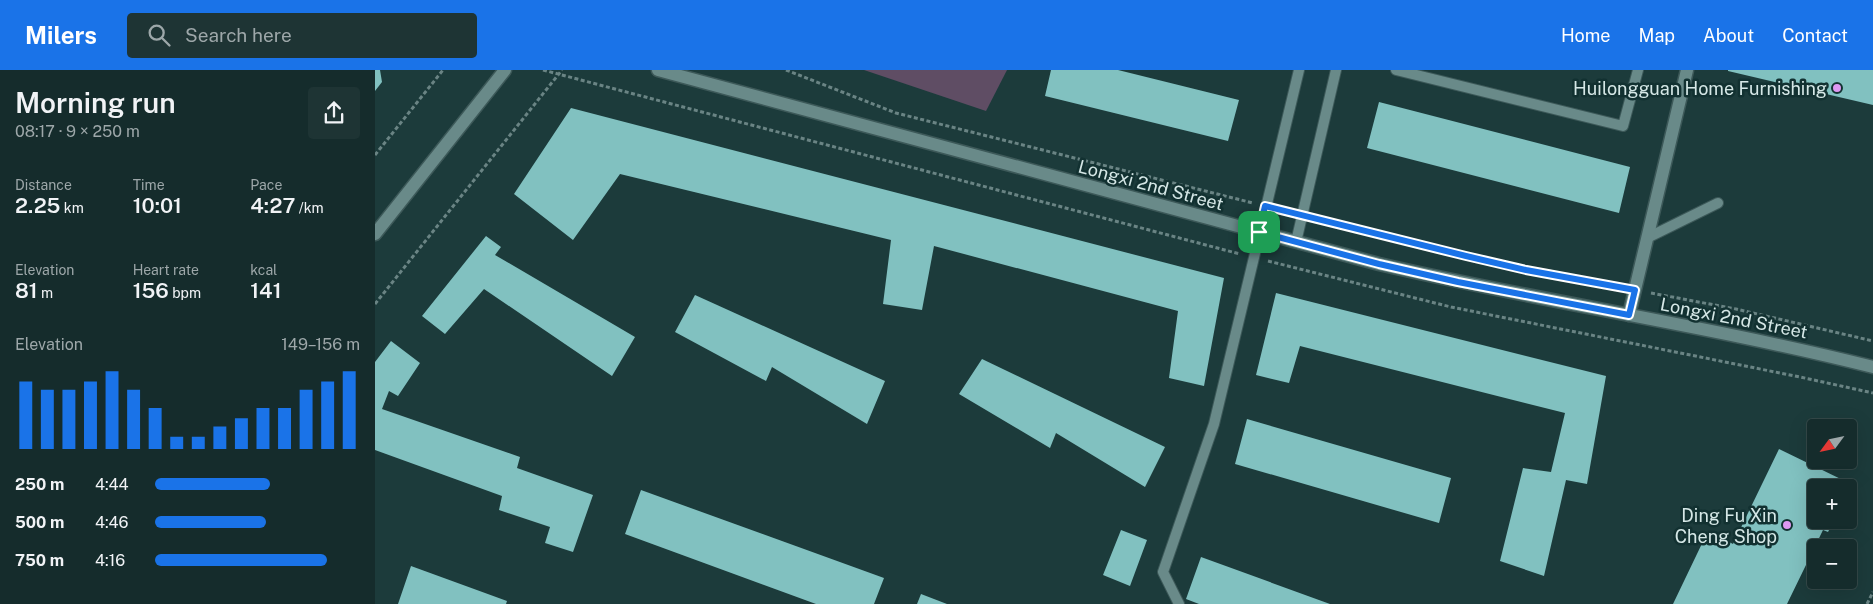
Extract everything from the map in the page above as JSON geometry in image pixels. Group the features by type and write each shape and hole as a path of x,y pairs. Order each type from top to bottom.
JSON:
{"street":[{"path":"375,234 505,70"},
{"name":"Longxi 2nd Street","path":"658,70 1379,264 1458,282 1811,351 1873,367"},
{"path":"1629,315 1687,70"}],"lane":[{"path":"1179,604 1163,572 1214,424 1299,70"},
{"path":"1296,242 1336,70"},
{"path":"1396,70 1623,126 1638,70"},
{"path":"1647,238 1718,203"}],"path":[{"path":"375,155 443,70"},
{"path":"543,70 1253,257 1451,307 1873,393"},
{"path":"375,304 561,70"},
{"path":"785,70 896,113 1265,206"},
{"path":"1302,215 1526,270 1736,308 1873,340"},
{"path":"1867,604 1873,592"}],"shaded area":[{"path":"864,70 1007,70 986,111"}],"building":[{"path":"375,70 380,70 382,82 375,91"},
{"path":"1051,70 1118,70 1239,100 1228,141 1045,96"},
{"name":"Huilongguan Home Furnishing","path":"1873,70 1873,105 1728,71"},
{"path":"1379,102 1630,167 1619,213 1367,148"},
{"path":"571,108 1224,278 1204,386 1169,378 1178,311 934,246 922,310 883,304 891,240 620,174 573,240 514,194"},
{"path":"486,236 501,247 495,255 635,337 612,376 484,289 445,334 422,316"},
{"path":"1276,293 1606,376 1587,484 1566,480 1544,576 1500,561 1523,468 1551,472 1565,413 1300,346 1289,383 1256,375"},
{"path":"695,295 885,381 867,424 772,367 766,381 675,332"},
{"path":"391,341 420,363 398,396 389,391 382,409 520,457 517,468 593,495 573,552 545,543 550,527 499,510 502,496 375,450 375,362"},
{"path":"982,359 1165,447 1145,487 1056,433 1050,448 959,394"},
{"path":"1247,419 1451,478 1439,523 1235,464"},
{"name":"Ding Fu Xin Cheng Shop","path":"1779,449 1807,463 1807,469 1820,469 1841,479 1807,479 1807,529 1830,529 1828,532 1823,530 1819,539 1807,539 1807,563 1787,604 1673,604 1708,531 1733,544"},
{"path":"641,490 884,578 874,604 816,604 625,534"},
{"path":"1121,530 1147,540 1130,586 1103,575"},
{"path":"1201,557 1330,604 1199,604 1186,599"},
{"path":"411,566 507,601 506,604 398,604"},
{"path":"921,594 947,604 917,604"}],"place":[{"name":"Huilongguan Home Furnishing","path":"1837,88"},
{"name":"Ding Fu Xin Cheng Shop","path":"1787,525"}],"route":[{"path":"1265,206 1526,270 1635,290 1629,315 1458,282 1379,264 1259,232 1265,206"}]}
